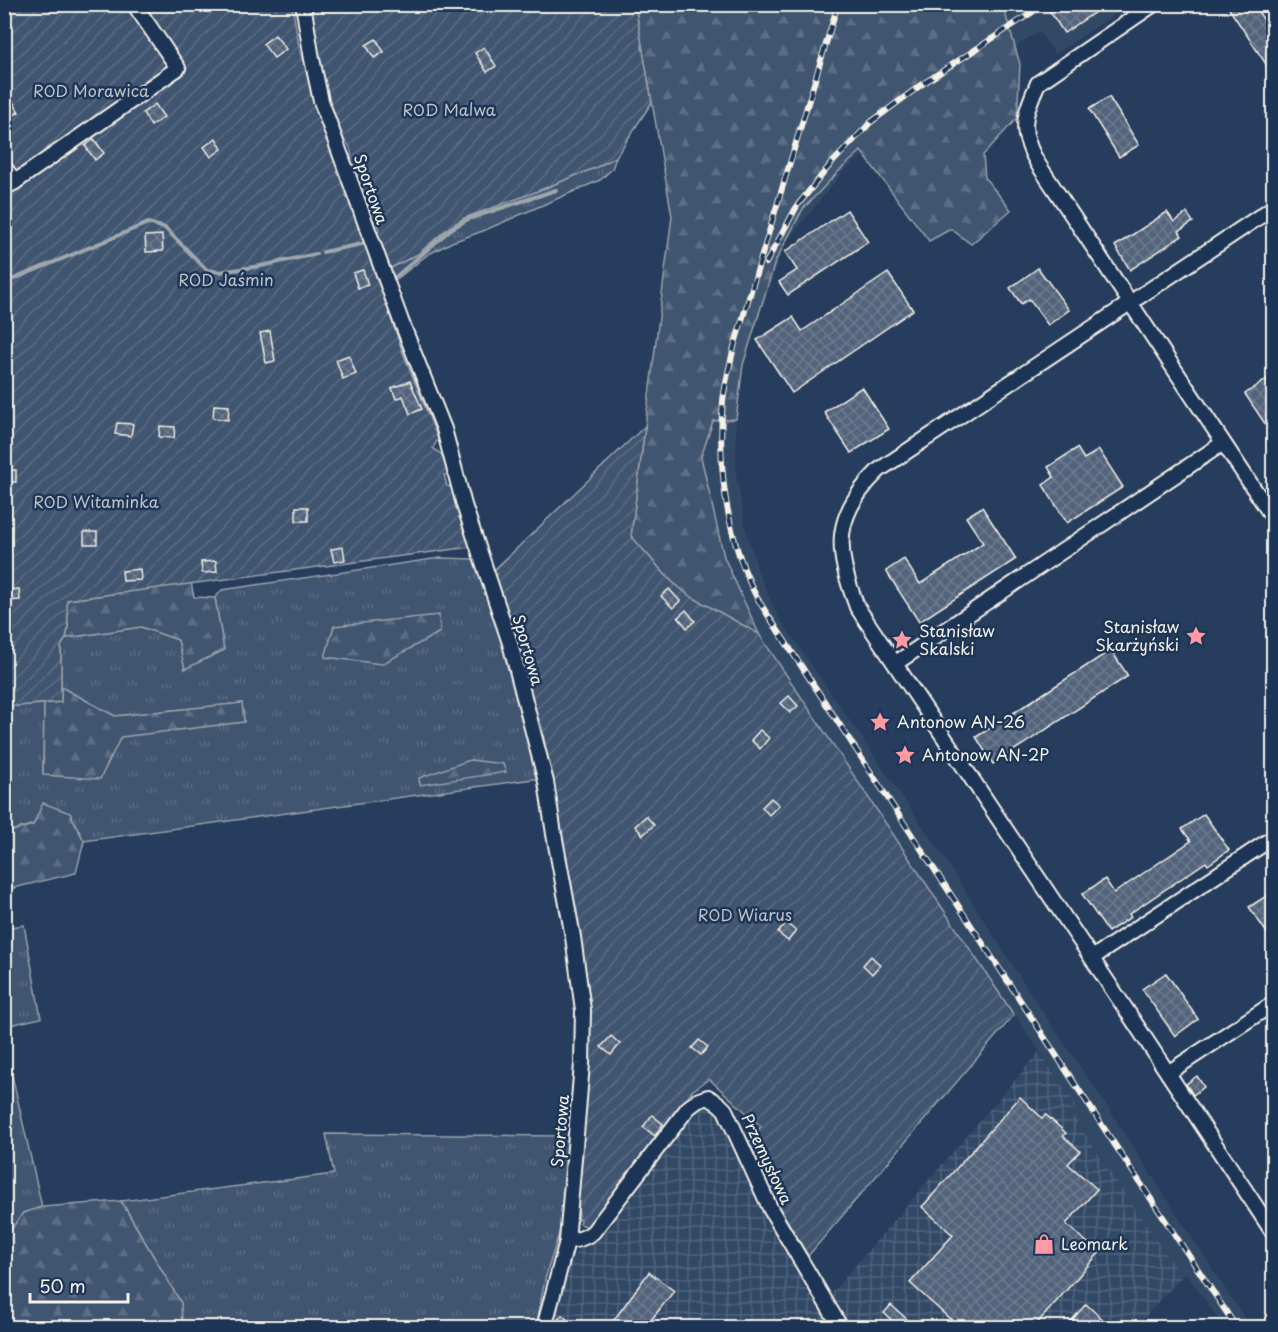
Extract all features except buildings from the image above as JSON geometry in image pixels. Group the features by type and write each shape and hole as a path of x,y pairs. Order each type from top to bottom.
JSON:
{"street":[{"path":"4,167 10,185 178,68 135,4"},
{"name":"Sportowa","path":"303,4 321,101 397,311 444,429 464,505 510,642 546,782 573,937 583,1010 582,1064 567,1240 544,1328"},
{"path":"1154,4 1038,83 1025,117 1026,140 1038,164 1274,519"},
{"path":"1274,207 879,470 858,493 847,513 843,528 842,558 857,607 1274,1234"},
{"path":"896,663 1223,444"},
{"path":"1092,958 1274,837"},
{"path":"1168,1073 1274,1003"},
{"name":"Przemysłowa","path":"567,1240 584,1238 593,1232 688,1108 708,1097 725,1110 771,1210 841,1328"}],"shaded area":[{"path":"830,5 934,65 1023,5 1129,5 1055,54 1039,31 881,140 843,172 784,245 743,365 736,419 736,473 746,530 759,574 778,616 943,856 1250,1327 1224,1327 1186,1273 1181,1277 1070,1112 1075,1104 759,634 724,557 701,457"},
{"path":"1039,1052 1076,1105 1070,1112 1181,1277 1136,1327 847,1327 829,1297 830,1295"},
{"path":"703,1105 714,1108 804,1280 832,1327 547,1328 565,1265 596,1236 691,1111"}],"green space":[{"path":"5,5 292,5 300,52 403,353 438,439 433,448 442,455 448,475 444,475 447,486 452,487 470,547 67,600 68,629 61,647 61,702 5,707"},
{"name":"ROD Malwa","path":"311,5 635,5 652,102 616,157 530,194 464,218 448,228 418,254 387,270 377,235 379,230 376,222 371,220 350,161 351,149 344,140 318,68 320,62 316,54"},
{"path":"472,5 1016,5 1005,13 1020,64 1017,118 983,155 985,178 1011,210 971,244 951,229 929,241 861,151 803,209 775,262 743,365 736,419 713,421 701,457 724,557 759,634 688,595 669,579 631,536 672,216 636,11"},
{"path":"616,157 612,169 600,180 483,231 452,242 427,255 392,283 387,270 418,254 448,228 464,218 530,194"},
{"name":"ROD Wiarus","path":"645,426 631,536 669,579 688,595 759,634 1014,1015 808,1256 769,1190 775,1186 766,1164 757,1165 753,1150 748,1143 761,1126 709,1079 692,1091 596,1221 588,1227 580,1224 578,1207 580,1141 588,1049 570,892 542,727 534,709 492,572"},
{"path":"440,558 474,559 491,600 540,778 84,841 70,813 5,833 5,707 44,704 43,775 121,736 244,721 242,703 115,716 61,687 61,646 66,638 141,627 178,640 186,668 224,650 215,598 222,590"},
{"path":"191,583 194,597 215,598 224,650 185,669 178,640 141,627 66,638 67,600"},
{"path":"439,615 440,632 382,664 325,657 334,626"},
{"path":"61,687 115,716 242,703 244,722 121,737 100,779 43,775 44,704 61,702"},
{"path":"470,760 503,764 506,772 420,785 419,778"},
{"path":"43,803 70,813 84,841 76,873 5,890 5,833 33,825"},
{"path":"24,925 41,1018 5,1026 5,928"},
{"path":"4,1040 42,1207 23,1213 5,1238"},
{"path":"326,1134 571,1136 560,1230 545,1279 536,1327 182,1327 181,1303 121,1201 334,1174"},
{"path":"121,1201 181,1303 182,1327 5,1327 5,1238 23,1213 42,1207"}],"waterway":[{"path":"391,281 451,229 468,219 556,190"},
{"path":"4,283 148,223 165,228 207,270 219,272 261,266 316,254"},
{"path":"323,252 367,243 368,245"}],"railway":[{"path":"838,4 734,347 725,388 721,449 726,498 736,545 761,605 1237,1328"},
{"path":"766,263 797,206 830,165 871,122 921,85 1045,4"}],"place":[{"name":"Stanisław Skarżyński","path":"1196,636"},
{"name":"Stanisław Skalski","path":"902,640"},
{"name":"Antonow AN-26","path":"880,722"},
{"name":"Antonow AN-2P","path":"905,755"},
{"name":"Leomark","path":"1044,1244"}],"park label":[{"name":"ROD Morawica","path":"91,91"},
{"name":"ROD Jaśmin","path":"226,280"},
{"name":"ROD Witaminka","path":"96,502"}]}
